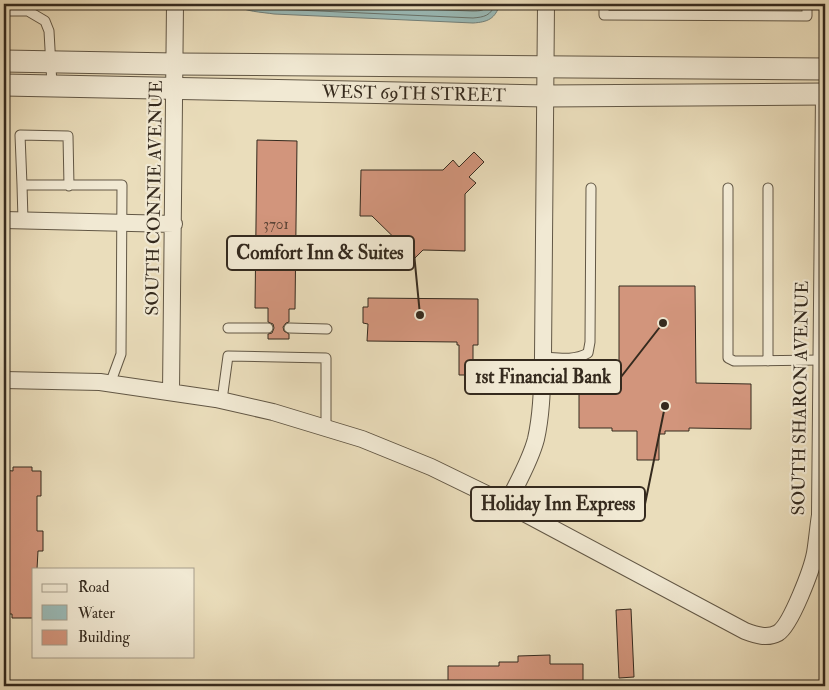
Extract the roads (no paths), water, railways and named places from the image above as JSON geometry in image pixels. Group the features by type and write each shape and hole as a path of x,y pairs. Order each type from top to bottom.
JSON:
{"street":[{"name":"SOUTH CONNIE AVENUE","path":"172,392 175,4"},
{"path":"507,504 536,440 540,414 543,357 546,4"},
{"name":"WEST 69TH STREET","path":"4,61 825,69"},
{"name":"WEST 69TH STREET","path":"4,85 546,96 824,94"},
{"name":"SOUTH SHARON AVENUE","path":"4,380 110,384 222,400 273,412 362,439 432,467 507,504 722,618 758,636 769,636 779,632 786,625 802,592 814,555 820,515 823,400 821,360 824,94"},
{"path":"4,220 174,224"}],"lane":[{"path":"604,4 604,15 807,16 808,4"},
{"path":"4,11 28,11 45,22 49,31 52,86"},
{"path":"23,220 20,135 68,136 69,186"},
{"path":"22,185 122,185 122,354 110,384"},
{"path":"543,357 571,359 580,358 588,353 590,342 591,188"},
{"path":"728,188 728,358 734,361 821,360"},
{"path":"768,188 768,360"},
{"path":"228,328 268,328"},
{"path":"289,328 327,328"},
{"path":"222,400 228,356 326,358 326,428"}],"water":[{"path":"234,4 500,4 496,13 490,19 473,23 274,14 248,10"}],"place":[{"name":"Comfort Inn & Suites","path":"420,315"},
{"name":"1st Financial Bank","path":"663,323"},
{"name":"Holiday Inn Express","path":"665,406"}]}
